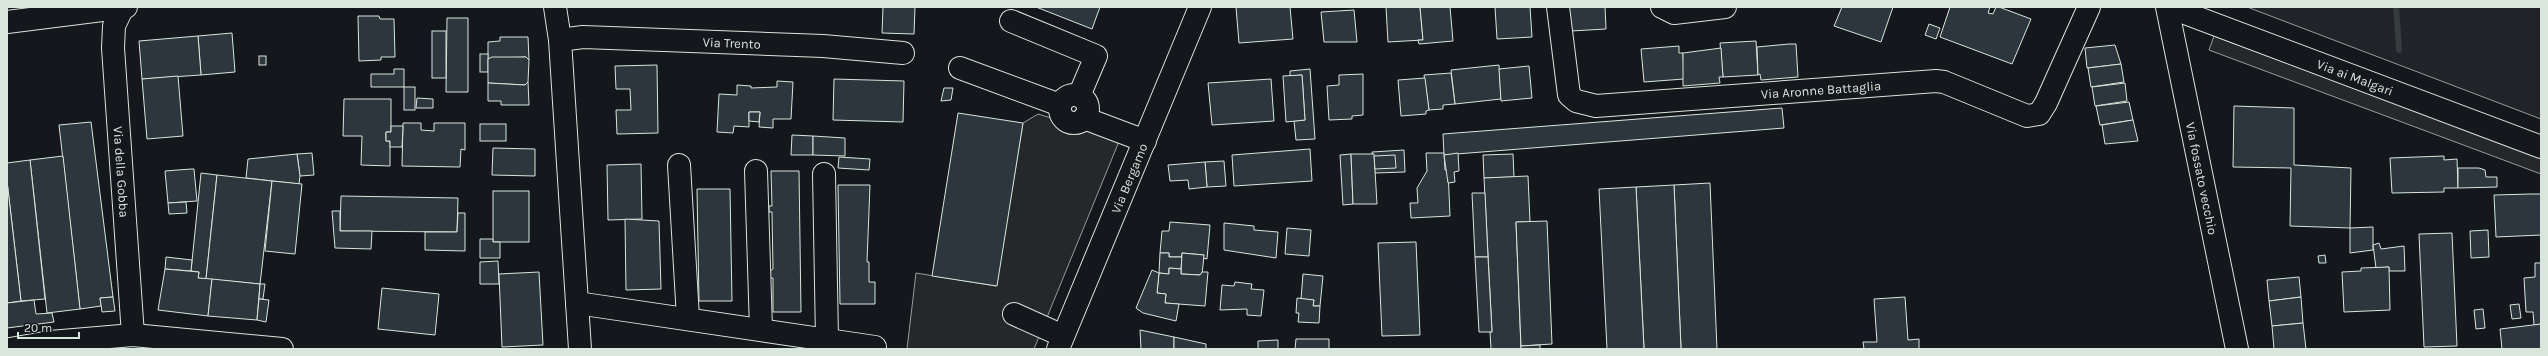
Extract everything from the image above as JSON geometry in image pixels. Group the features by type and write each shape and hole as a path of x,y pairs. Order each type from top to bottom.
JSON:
{"street":[{"path":"555,7 560,40 580,349"},
{"name":"Via Bergamo","path":"1060,343 1200,7"},
{"name":"Via Aronne Battaglia","path":"1558,7 1569,95 1576,101 1596,106 1936,81 1944,82 2028,116 2039,114 2046,103 2089,7"},
{"path":"1662,7 1674,13 1725,7"},
{"name":"Via ai Malgari","path":"2168,7 2541,147"},
{"name":"Via fossato vecchio","path":"2168,7 2237,349"},
{"path":"7,22 124,8"},
{"name":"Via della Gobba","path":"124,8 114,26 113,48 133,335"},
{"path":"1011,21 1096,56 1061,114 1067,121 1076,123 1084,118 1145,140"},
{"name":"Via Trento","path":"560,40 583,37 824,46 903,53"},
{"path":"960,68 1070,101"},
{"path":"679,165 688,318"},
{"path":"756,172 761,329"},
{"path":"824,174 827,339"},
{"path":"577,303 688,318 875,347"},
{"path":"1014,314 1060,343"},
{"path":"10,349 50,342 133,335 282,349"}],"shaded area":[{"path":"2247,7 2541,7 2541,119"},
{"path":"2214,36 2541,158 2541,174 2209,50"},
{"path":"1038,114 1120,139 1034,349 907,349 916,273 996,286 1023,123"}],"building":[{"path":"883,7 915,7 914,34 882,33"},
{"path":"1036,7 1100,7 1092,29"},
{"path":"1236,7 1290,7 1293,39 1239,43"},
{"path":"1386,7 1420,7 1423,40 1388,42"},
{"path":"1420,7 1450,7 1453,41 1419,44 1418,40 1423,40"},
{"path":"1495,7 1530,7 1532,37 1497,39"},
{"path":"1569,7 1605,7 1606,29 1571,31"},
{"path":"1842,7 1893,7 1881,42 1834,26"},
{"path":"1950,7 1990,7 1988,13 1993,14 1996,7 1999,7 2031,19 2012,64 1940,37"},
{"path":"1354,10 1357,42 1324,42 1321,12"},
{"path":"358,16 379,16 380,19 394,19 395,57 381,57 381,60 359,61"},
{"path":"447,18 468,18 468,92 446,92"},
{"path":"1929,24 1940,28 1936,39 1925,35"},
{"path":"432,31 446,31 446,78 432,78"},
{"path":"232,33 235,72 201,75 198,36"},
{"path":"198,36 201,75 142,79 139,41"},
{"path":"500,37 528,37 529,60 526,57 488,59 488,42 500,41"},
{"path":"1756,41 1758,75 1723,77 1720,43"},
{"path":"1796,44 1798,77 1761,80 1760,74 1758,75 1757,47"},
{"path":"2115,45 2121,64 2087,68 2085,48"},
{"path":"1679,46 1679,53 1683,53 1684,79 1644,82 1641,49"},
{"path":"1721,48 1723,77 1719,77 1720,83 1683,86 1683,53"},
{"path":"480,54 488,54 488,72 480,72"},
{"path":"259,56 266,56 266,65 259,65"},
{"path":"492,57 526,57 529,60 528,82 525,85 488,83 488,59"},
{"path":"2121,64 2124,82 2091,87 2088,68"},
{"path":"657,65 658,133 617,134 616,110 631,110 630,89 616,89 615,66"},
{"path":"1499,65 1501,99 1455,104 1451,70"},
{"path":"1529,66 1532,98 1501,101 1499,69"},
{"path":"394,69 404,69 404,87 371,87 371,74 394,74"},
{"path":"1310,69 1315,139 1296,140 1294,121 1305,120 1302,75 1290,76 1290,71"},
{"path":"1451,73 1455,104 1443,105 1443,109 1429,110 1424,75"},
{"path":"1363,74 1363,115 1352,116 1352,119 1329,120 1327,86 1339,85 1339,75"},
{"path":"1302,75 1305,120 1286,122 1283,76"},
{"path":"178,76 183,136 147,139 142,79"},
{"path":"1425,78 1429,110 1426,111 1426,114 1401,116 1398,80"},
{"path":"834,79 904,81 903,122 833,120"},
{"path":"1271,79 1274,121 1212,125 1208,83"},
{"path":"777,81 793,82 791,119 773,119 773,128 759,127 760,112 749,112 749,127 734,126 733,133 717,132 719,94 737,95 737,85 751,86 751,88 777,87"},
{"path":"528,82 529,105 501,105 501,101 488,101 488,83 525,85"},
{"path":"2125,83 2127,101 2095,106 2092,87"},
{"path":"404,87 415,87 415,110 404,110"},
{"path":"944,88 953,88 951,100 941,101"},
{"path":"417,98 433,99 433,108 416,108"},
{"path":"344,99 391,99 391,132 386,132 386,141 390,141 390,166 361,165 362,136 343,136"},
{"path":"2129,102 2133,120 2100,125 2096,106"},
{"path":"2234,106 2294,108 2294,165 2351,168 2350,228 2290,226 2291,168 2233,167"},
{"path":"1782,108 1784,128 1444,155 1443,134"},
{"path":"749,112 760,112 759,122 749,121"},
{"path":"958,113 1023,123 997,286 932,276"},
{"path":"2133,120 2138,141 2105,144 2102,125"},
{"path":"91,122 113,297 100,298 101,306 80,309 59,125"},
{"path":"403,123 421,123 421,130 434,131 434,123 465,123 465,150 461,149 460,167 402,166"},
{"path":"480,124 506,124 506,141 480,141"},
{"path":"391,126 403,126 402,147 390,147 390,141 386,141 386,132 391,132"},
{"path":"792,135 813,136 813,155 791,155"},
{"path":"813,136 845,138 845,156 813,155"},
{"path":"493,148 535,149 535,176 492,175"},
{"path":"1310,149 1312,181 1234,186 1232,155"},
{"path":"1404,150 1405,172 1375,173 1372,152"},
{"path":"312,153 314,175 300,176 297,154"},
{"path":"1426,153 1444,153 1445,170 1448,170 1450,216 1411,218 1410,203 1418,203 1417,188 1427,171"},
{"path":"1458,153 1459,171 1454,172 1455,182 1448,183 1444,155"},
{"path":"297,154 300,176 299,184 246,178 248,159"},
{"path":"1351,154 1353,204 1343,205 1340,155"},
{"path":"1351,154 1374,154 1377,204 1353,204"},
{"path":"1513,154 1514,177 1484,178 1483,155"},
{"path":"1395,155 1396,168 1375,169 1374,156"},
{"path":"63,156 80,309 47,313 30,160"},
{"path":"2444,156 2444,160 2457,159 2458,188 2444,188 2444,192 2392,193 2390,158"},
{"path":"839,157 870,159 869,170 838,168"},
{"path":"30,160 45,299 21,301 7,181 7,163"},
{"path":"1224,161 1226,186 1207,187 1205,162"},
{"path":"1205,162 1207,187 1189,189 1188,180 1170,181 1168,165"},
{"path":"641,164 642,219 608,220 607,165"},
{"path":"2458,168 2479,168 2485,170 2486,177 2497,177 2497,187 2458,188"},
{"path":"194,169 197,201 168,203 165,171"},
{"path":"771,171 799,171 801,312 773,312 773,278 770,278 770,271 773,269 772,212 769,212 769,206 772,206"},
{"path":"201,173 217,175 206,279 198,278 199,272 191,271"},
{"path":"217,175 272,181 260,284 206,279"},
{"path":"1528,176 1530,222 1516,222 1521,349 1491,349 1490,332 1492,332 1484,178"},
{"path":"7,181 21,301 7,303"},
{"path":"272,181 302,184 295,254 265,251"},
{"path":"1710,183 1717,349 1681,349 1674,185"},
{"path":"838,185 870,185 867,262 869,262 869,282 875,282 875,304 840,304"},
{"path":"1674,185 1681,349 1644,349 1636,187"},
{"path":"1636,187 1644,349 1607,349 1599,189"},
{"path":"697,189 730,189 732,301 699,301"},
{"path":"493,191 529,191 529,242 493,242"},
{"path":"1472,193 1485,193 1488,257 1475,257"},
{"path":"2541,194 2541,235 2496,237 2494,195"},
{"path":"341,196 458,198 457,232 340,231"},
{"path":"186,202 187,213 169,214 168,203"},
{"path":"332,211 340,211 340,231 372,231 371,249 335,248"},
{"path":"458,213 465,213 465,251 425,250 425,232 457,232"},
{"path":"625,219 659,221 661,289 626,290"},
{"path":"1547,221 1552,344 1521,346 1516,222"},
{"path":"1170,222 1210,225 1207,259 1203,258 1204,255 1182,253 1182,257 1169,257 1169,253 1160,253 1162,231 1169,231"},
{"path":"1224,223 1254,226 1254,230 1278,232 1276,258 1224,250"},
{"path":"2373,227 2373,250 2350,253 2350,228"},
{"path":"1287,228 1311,230 1309,256 1285,254"},
{"path":"2488,230 2489,257 2471,258 2470,231"},
{"path":"2452,233 2457,346 2424,347 2419,234"},
{"path":"480,239 493,239 493,242 500,242 500,258 480,258"},
{"path":"1416,242 1420,335 1382,336 1378,243"},
{"path":"2379,243 2381,249 2404,246 2405,271 2389,271 2389,267 2376,268 2373,245"},
{"path":"1160,253 1169,253 1169,257 1182,257 1181,269 1169,268 1169,274 1159,273"},
{"path":"1182,253 1204,255 1202,275 1181,274"},
{"path":"2325,255 2326,263 2319,263 2318,256"},
{"path":"166,257 192,260 191,271 165,269"},
{"path":"1475,257 1488,257 1492,332 1479,332"},
{"path":"498,261 499,284 480,284 480,262"},
{"path":"2535,263 2541,263 2541,324 2534,325 2533,312 2526,312 2524,278 2535,277"},
{"path":"2389,267 2390,310 2344,312 2342,272 2361,271 2361,268"},
{"path":"1169,268 1181,269 1181,274 1200,275 1202,272 1208,272 1205,306 1165,303 1166,294 1157,293 1159,273 1169,274"},
{"path":"165,269 199,272 198,278 212,279 208,316 158,310"},
{"path":"1152,270 1159,273 1157,293 1166,294 1165,303 1179,304 1176,321 1143,313 1136,308"},
{"path":"539,272 543,345 502,347 499,274"},
{"path":"1303,274 1323,276 1320,306 1313,306 1314,300 1301,299"},
{"path":"2299,277 2301,297 2269,301 2267,280"},
{"path":"212,279 260,284 257,320 208,316"},
{"path":"1235,282 1252,284 1251,289 1264,290 1261,316 1247,315 1247,309 1220,310 1222,285 1234,286"},
{"path":"260,284 265,284 263,299 259,299"},
{"path":"382,288 439,294 435,335 378,329"},
{"path":"113,297 115,311 102,312 100,298"},
{"path":"1905,297 1908,340 1919,339 1919,349 1864,349 1863,342 1877,342 1874,299"},
{"path":"2301,297 2303,323 2272,326 2269,301"},
{"path":"1297,298 1314,300 1313,306 1320,306 1319,323 1298,322 1299,313 1296,313"},
{"path":"259,299 269,300 266,322 257,320"},
{"path":"34,300 36,314 52,313 54,322 7,328 7,303"},
{"path":"2519,304 2521,318 2512,319 2510,305"},
{"path":"2483,309 2485,328 2476,329 2474,310"},
{"path":"2303,323 2306,349 2274,349 2272,326"},
{"path":"2541,324 2541,349 2502,349 2500,329"},
{"path":"1140,330 1174,337 1174,349 1141,349"},
{"path":"1174,337 1206,344 1206,349 1174,349"},
{"path":"1296,339 1329,339 1329,349 1295,349"},
{"path":"1278,340 1278,349 1258,349 1258,341"},
{"path":"1540,345 1540,349 1521,349 1521,346"}],"waterway":[{"path":"2396,7 2399,50"}]}
